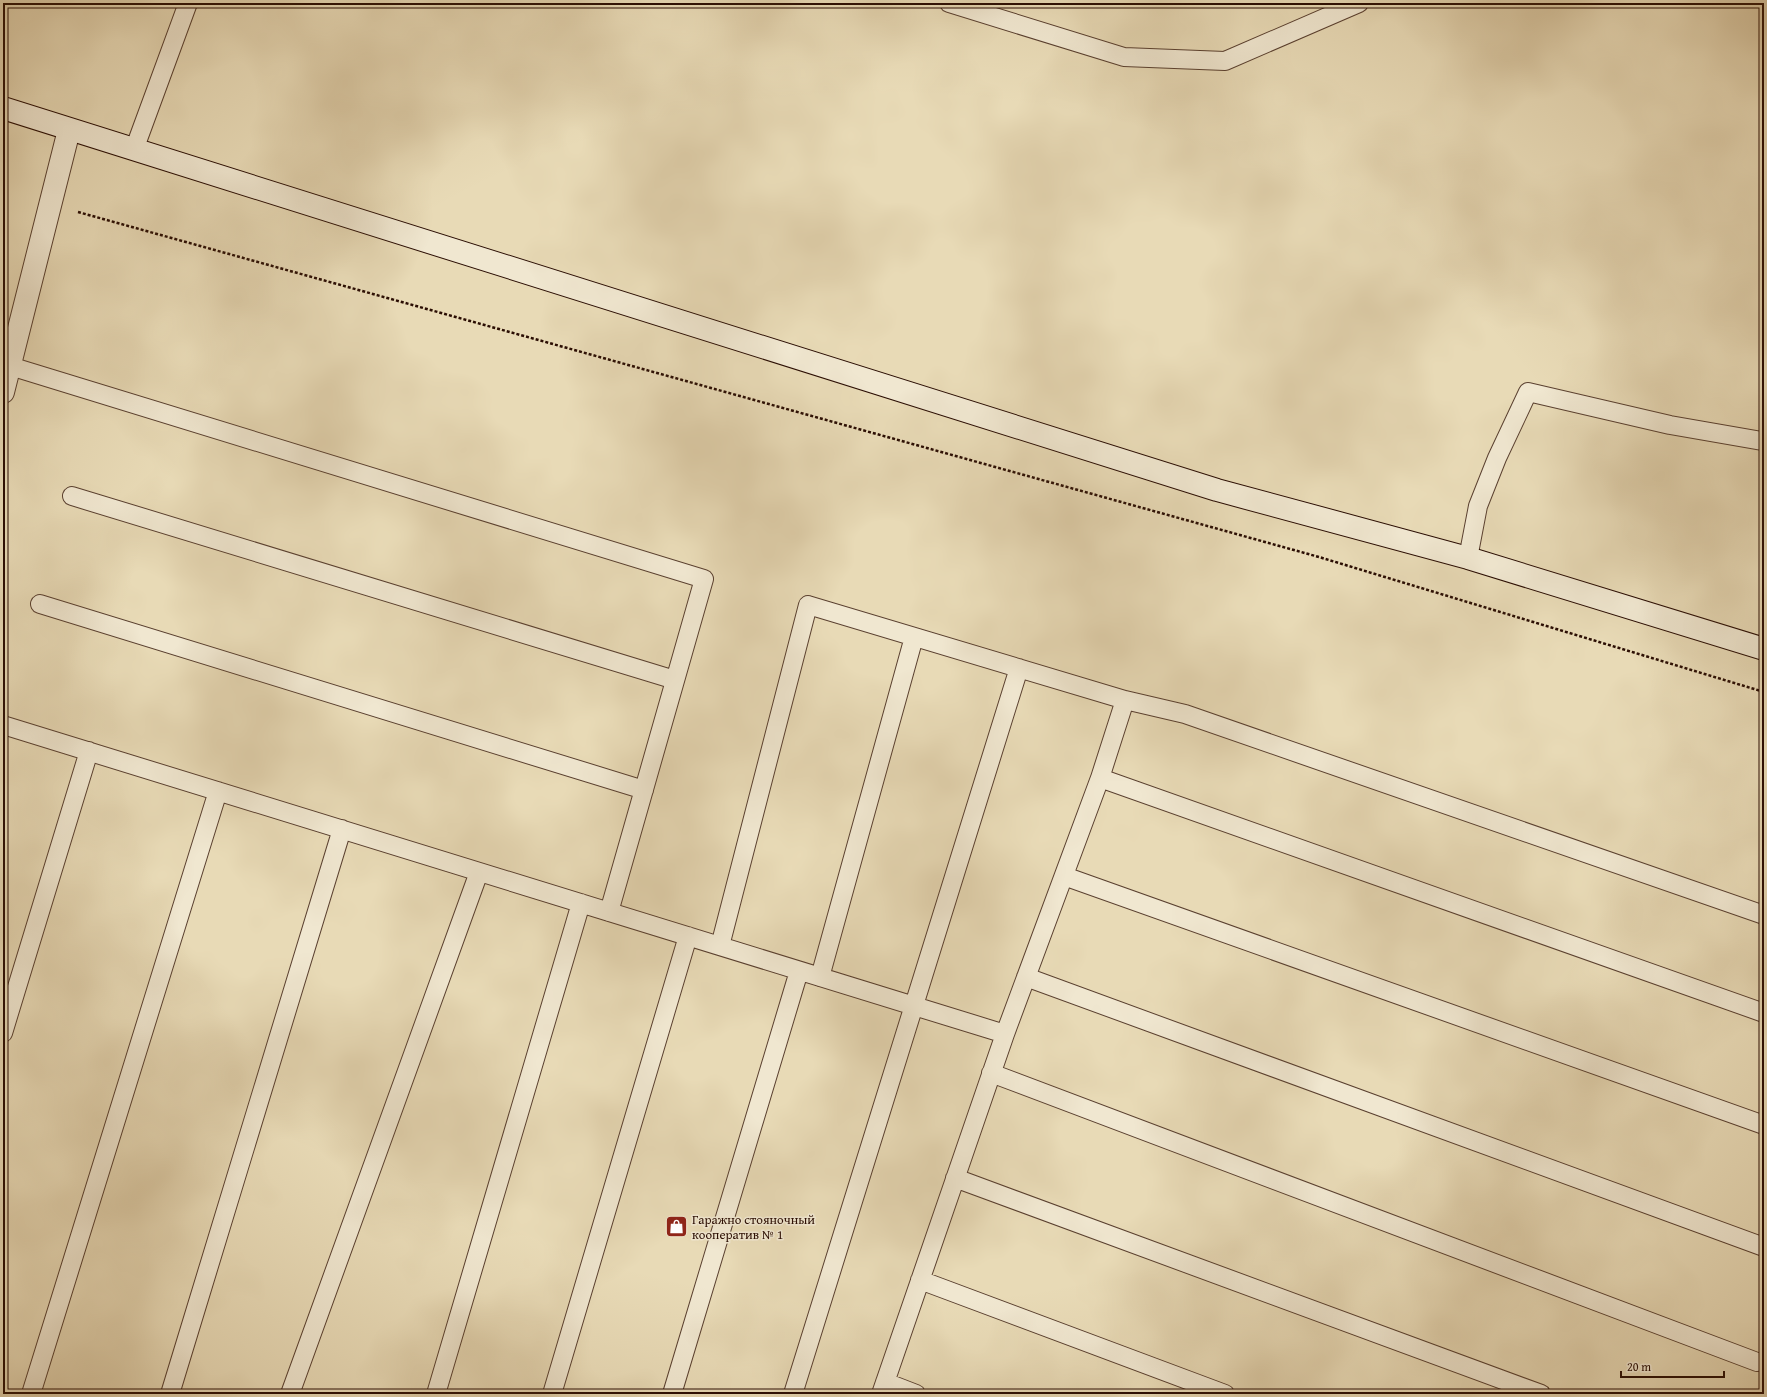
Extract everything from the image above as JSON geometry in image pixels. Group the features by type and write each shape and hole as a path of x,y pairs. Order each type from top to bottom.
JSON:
{"main road":[{"path":"3,108 1217,490 1468,558 1764,649"},
{"path":"3,392 69,130"}],"lane":[{"path":"134,150 188,3"},
{"path":"949,3 1124,57 1225,61 1359,3"},
{"path":"10,366 704,579 609,912"},
{"path":"1468,558 1478,506 1497,458 1528,392 1670,425 1762,442 1764,440"},
{"path":"72,496 675,680"},
{"path":"40,604 644,790"},
{"path":"720,946 808,605 1125,700 1185,714 1764,915"},
{"path":"820,977 914,637"},
{"path":"793,1394 1019,668"},
{"path":"916,1394 883,1388 991,1073 1100,778 1125,700"},
{"path":"3,725 1005,1034"},
{"path":"3,1033 89,751"},
{"path":"1100,778 1764,1013"},
{"path":"31,1394 218,791"},
{"path":"170,1394 342,829"},
{"path":"290,1394 479,872"},
{"path":"1064,876 1764,1125"},
{"path":"436,1394 581,903"},
{"path":"552,1394 688,936"},
{"path":"672,1394 799,971"},
{"path":"1026,977 1764,1248"},
{"path":"991,1073 1757,1362"},
{"path":"955,1178 1541,1394"},
{"path":"920,1280 1225,1394"}],"path":[{"path":"50,205 207,247 1319,557 1764,692"}],"place":[{"name":"Гаражно стояночный кооператив № 1","path":"676,1226"}]}
